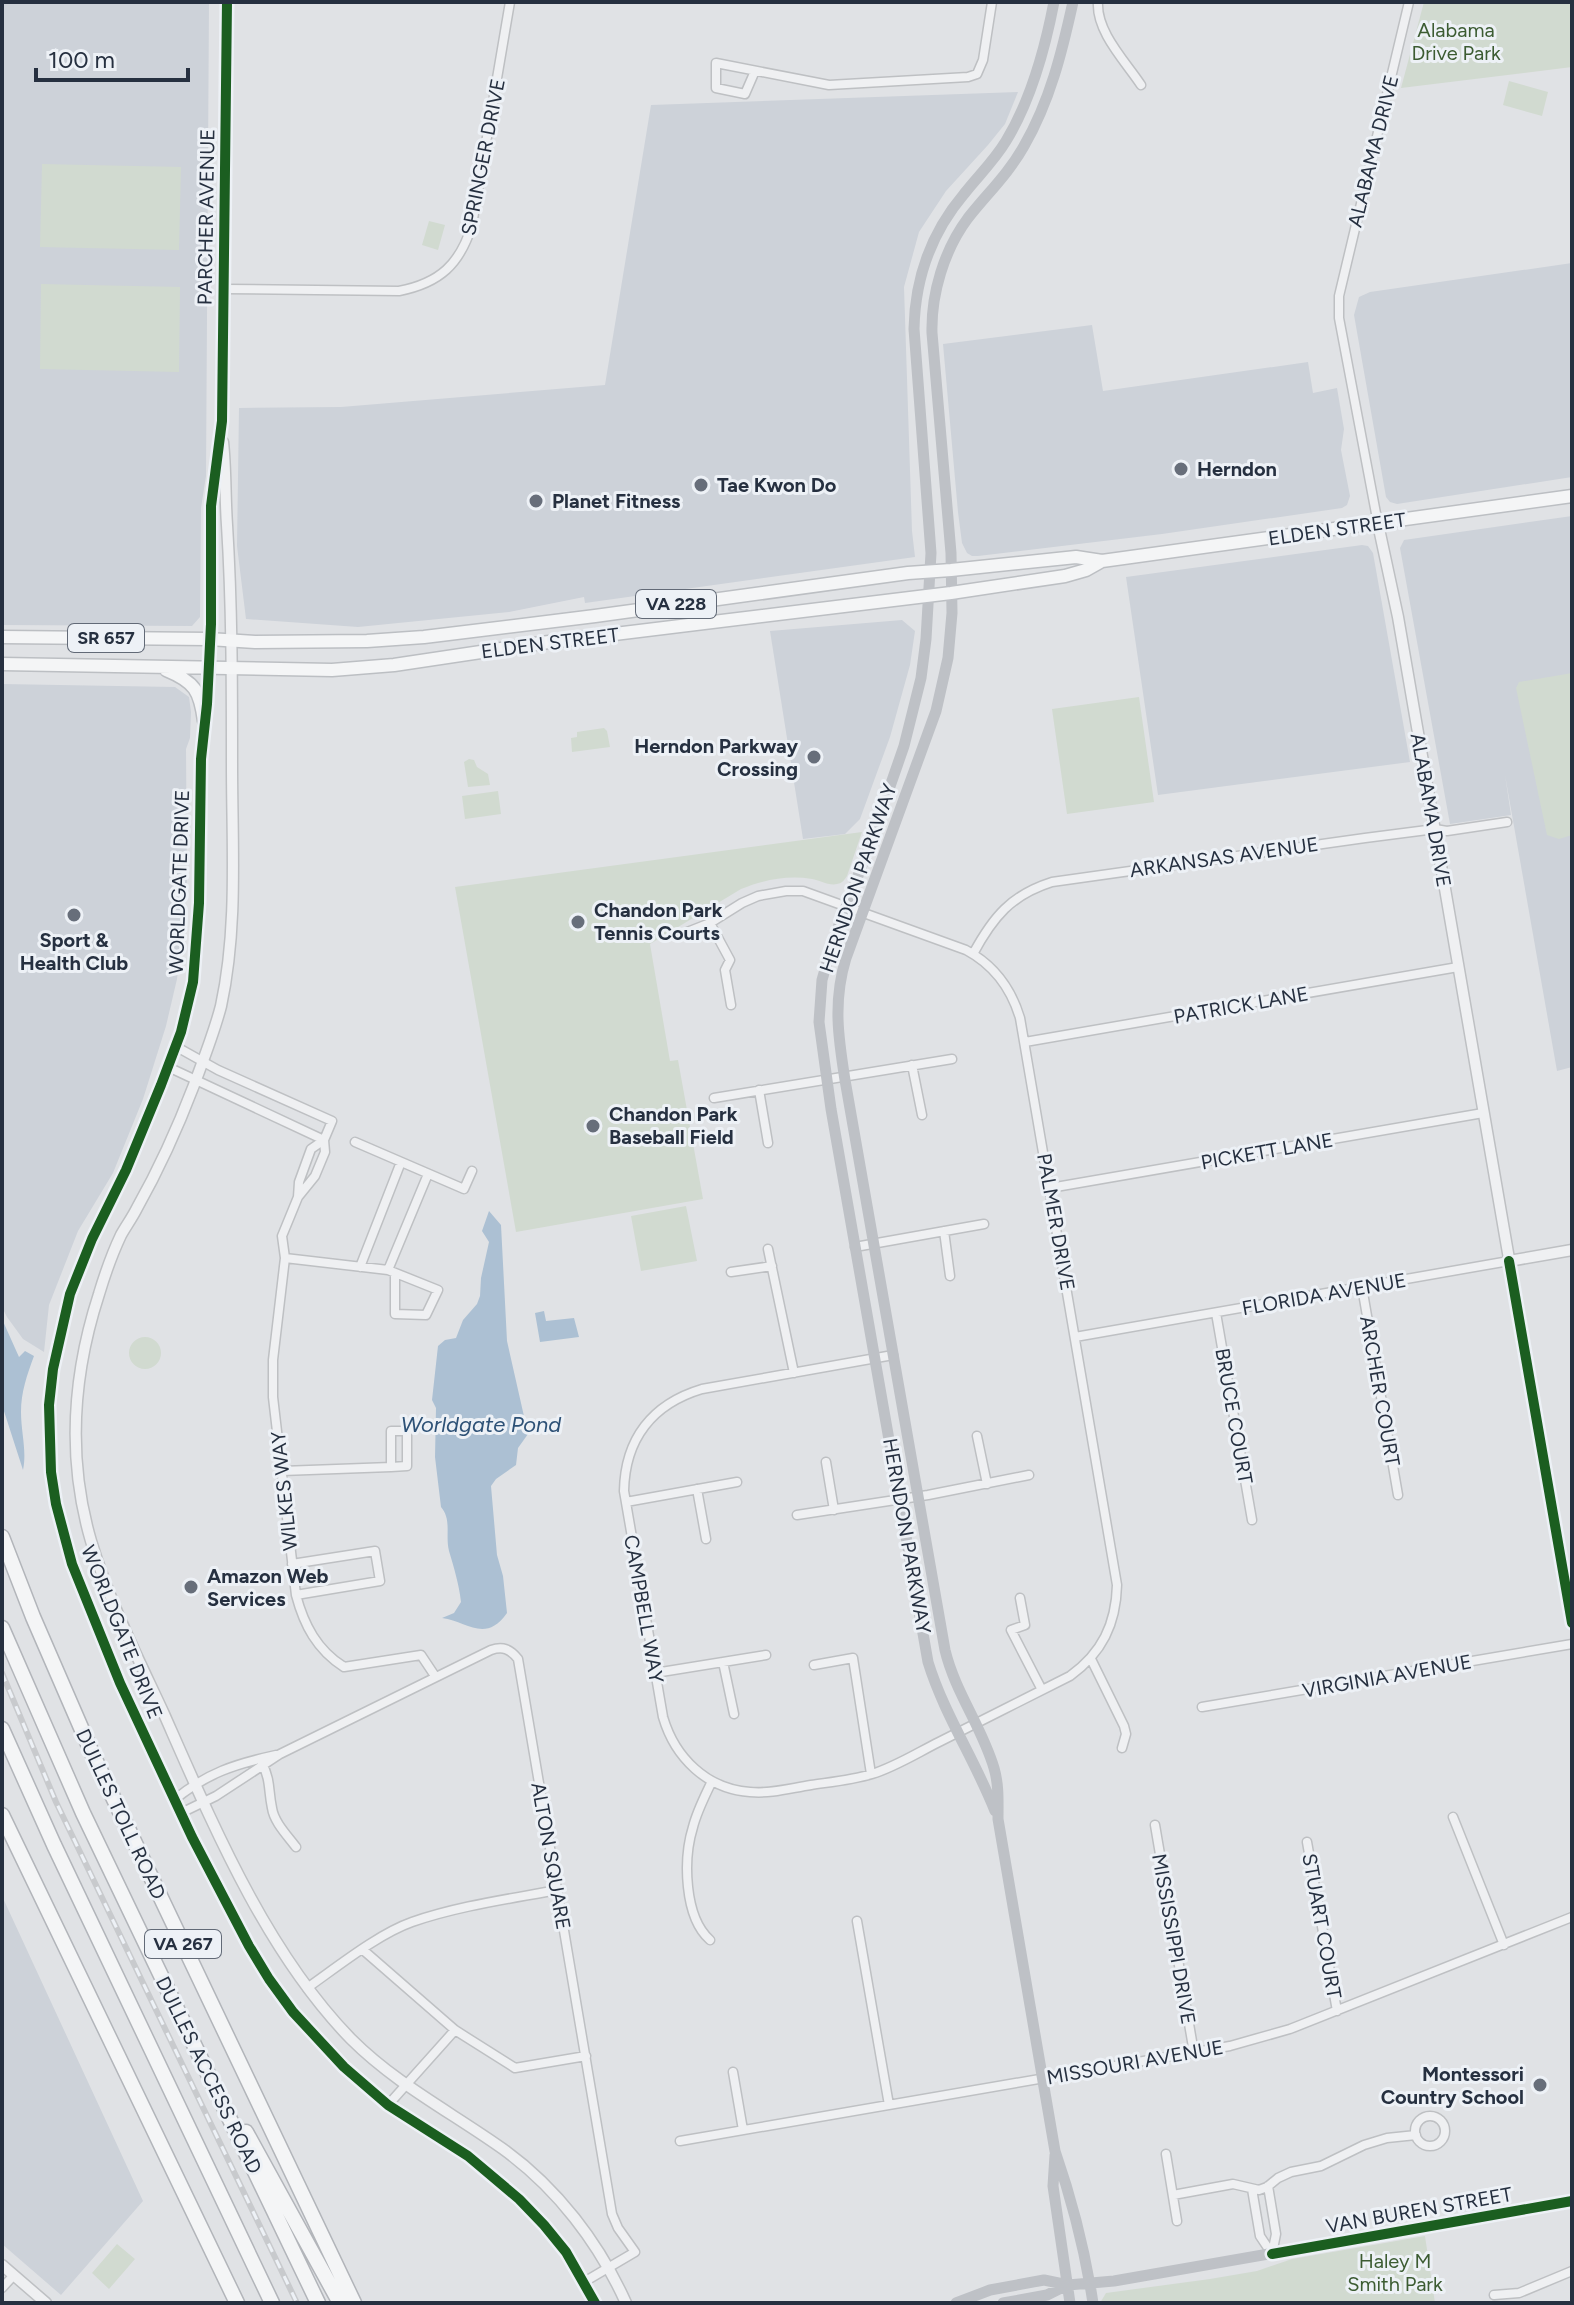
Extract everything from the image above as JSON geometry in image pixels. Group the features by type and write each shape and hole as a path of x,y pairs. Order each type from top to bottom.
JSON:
{"highway":[{"name":"DULLES TOLL ROAD","path":"2,1537 92,1753 354,2303"},
{"name":"DULLES ACCESS ROAD","path":"2,1628 78,1802 318,2303"},
{"name":"DULLES ACCESS ROAD","path":"2,1729 272,2303"},
{"path":"2,1815 237,2303"},
{"path":"194,2044 228,2097 340,2303"}],"main road":[{"name":"HERNDON PARKWAY","path":"998,1819 983,1779 940,1695 928,1662 826,1078 819,1022 820,992 829,951 869,847 910,725 924,659 931,553 914,329 920,278 941,225 998,154 1016,122 1038,65 1054,2"},
{"name":"HERNDON PARKWAY","path":"1073,2 1057,66 1040,116 1014,163 967,221 945,264 934,299 933,353 951,570 950,639 942,691 842,971 836,1015 873,1243 948,1662 955,1684 995,1769 998,1819 1055,2151 1068,2187 1093,2303"},
{"name":"ELDEN STREET","path":"232,640 344,642 422,637 908,573 1076,557 1102,561 1572,496"},
{"name":"ELDEN STREET","path":"232,668 370,668 688,624 951,593 1065,576 1102,561"},
{"name":"SR 657","path":"2,637 232,640"},
{"name":"SR 657","path":"2,664 232,668"},
{"path":"160,667 182,676 193,685 201,701 204,721"},
{"name":"HERNDON PARKWAY","path":"1055,2151 1053,2186 1070,2303"},
{"name":"VAN BUREN STREET","path":"956,2303 990,2290 1044,2280 1068,2285 1114,2281 1572,2201"},
{"name":"VAN BUREN STREET","path":"1003,2303 1047,2295 1068,2285"},
{"path":"1016,2300 1029,2303"}],"street":[{"name":"PARCHER AVENUE","path":"209,639 211,506 221,432 227,2"},
{"name":"SPRINGER DRIVE","path":"224,289 399,291 422,285 448,268 464,249 472,225 510,2"},
{"path":"755,71 745,94 716,88 716,63 829,85 968,77 977,74 983,60 992,2"},
{"path":"1098,2 1097,11 1107,35 1141,85"},
{"name":"ALABAMA DRIVE","path":"1409,2 1339,296 1339,318 1398,617 1572,1623"},
{"name":"PARCHER AVENUE","path":"221,432 227,475 232,640"},
{"name":"WORLDGATE DRIVE","path":"209,639 193,982 185,1018 168,1067 70,1294 53,1369 49,1441 56,1504 72,1564 120,1683 174,1800 269,1979 293,2012 330,2053 388,2105 468,2156 513,2193 555,2238 595,2303"},
{"name":"WORLDGATE DRIVE","path":"232,640 232,899 229,957 222,1002 212,1041 159,1167 120,1238 105,1274 87,1337 75,1415 78,1482 91,1542 116,1609 195,1784 264,1921 307,1988 380,2066 504,2150 531,2172 579,2223 626,2303"},
{"name":"ARKANSAS AVENUE","path":"973,954 986,929 1008,905 1029,891 1052,882 1435,829 1447,831 1507,822"},
{"name":"PALMER DRIVE","path":"682,934 710,923 742,903 773,892 803,891 973,954 991,967 1010,991 1020,1018 1117,1585 1116,1609 1109,1632 1091,1659 1070,1676 959,1732"},
{"path":"710,923 730,960 725,970 731,1005"},
{"name":"PATRICK LANE","path":"1025,1042 1458,967"},
{"path":"175,1046 203,1062"},
{"path":"714,1098 952,1059"},
{"name":"WILKES WAY","path":"203,1062 332,1121 324,1140 325,1152 315,1176 298,1197 282,1236 285,1258 273,1360 273,1397 296,1595 302,1620 313,1639 344,1667 421,1655 435,1676"},
{"path":"912,1065 922,1115"},
{"path":"168,1067 324,1140"},
{"path":"759,1090 768,1143"},
{"name":"PICKETT LANE","path":"1050,1188 1483,1113"},
{"name":"WILKES WAY","path":"298,1197 299,1182 311,1149 324,1140"},
{"path":"355,1142 464,1189 472,1171"},
{"path":"360,1267 401,1162"},
{"path":"285,1258 392,1272 438,1290 426,1315 395,1314 392,1272 428,1174"},
{"path":"855,1247 984,1224"},
{"path":"944,1231 950,1276"},
{"path":"768,1249 794,1373"},
{"name":"FLORIDA AVENUE","path":"1075,1337 1572,1250"},
{"path":"731,1272 772,1266"},
{"name":"ARCHER COURT","path":"1362,1287 1398,1495"},
{"name":"BRUCE COURT","path":"1216,1313 1252,1520"},
{"name":"CAMPBELL WAY","path":"893,1355 702,1389 673,1400 649,1421 632,1447 624,1475 655,1673 663,1717 669,1735 683,1758 712,1781 735,1790 768,1792 871,1774 959,1732"},
{"path":"282,1471 391,1467 407,1466 407,1431 391,1431 391,1467"},
{"path":"977,1436 987,1484"},
{"path":"826,1462 834,1510"},
{"path":"797,1515 901,1500 1029,1475"},
{"path":"626,1502 737,1482"},
{"path":"697,1489 706,1539"},
{"path":"292,1564 375,1551 380,1581 296,1595"},
{"path":"1020,1598 1025,1625 1011,1630 1042,1690"},
{"name":"VIRGINIA AVENUE","path":"1202,1707 1572,1644"},
{"name":"ALTON SQUARE","path":"181,1813 204,1802 262,1762 435,1676 491,1650 501,1647 512,1652 518,1659 612,2214 635,2252 584,2282"},
{"path":"655,1673 766,1655"},
{"path":"814,1665 853,1658 871,1774"},
{"path":"1091,1659 1124,1726 1126,1734 1122,1748"},
{"path":"723,1662 734,1714"},
{"path":"262,1762 270,1783 272,1810 280,1827 296,1847"},
{"name":"ALTON SQUARE","path":"174,1800 195,1784 244,1763 262,1762"},
{"path":"710,1940 697,1925 694,1916 687,1861 693,1827 712,1781"},
{"path":"1453,1817 1504,1945"},
{"name":"MISSISSIPPI DRIVE","path":"1155,1825 1194,2053"},
{"name":"STUART COURT","path":"1307,1842 1337,2011"},
{"path":"307,1988 362,1949 410,1923 488,1902 557,1890"},
{"name":"MISSOURI AVENUE","path":"680,2141 1194,2053 1264,2038 1572,1917"},
{"path":"857,1921 889,2105"},
{"path":"362,1949 455,2030 515,2068 586,2056"},
{"path":"388,2105 455,2030"},
{"path":"733,2072 743,2130"},
{"path":"1173,2195 1233,2184 1259,2190 1291,2172 1321,2166 1364,2145 1387,2138 1416,2135"},
{"path":"1166,2154 1177,2221"},
{"path":"1268,2186 1276,2234 1272,2254"},
{"path":"1252,2189 1260,2236 1272,2254"},
{"path":"2,2265 46,2303"},
{"path":"1494,2295 1519,2293 1572,2271"},
{"path":"2,2288 14,2275"}],"shaded area":[{"path":"2,2 209,2 206,476 201,508 200,617 192,626 2,625"},
{"path":"1018,92 1005,124 946,191 919,232 904,287 915,557 585,603 584,597 509,612 358,627 246,619 237,546 239,408 341,407 605,385 651,105"},
{"path":"1572,263 1572,477 1397,504 1390,502 1386,497 1354,315 1359,297 1370,292"},
{"path":"1092,325 1103,391 1308,362 1313,393 1337,388 1344,429 1341,450 1350,496 1347,505 1162,534 978,556 967,553 962,543 958,512 943,344"},
{"path":"1572,516 1572,1067 1557,1071 1505,775 1511,815 1450,824 1400,548 1404,540"},
{"path":"1368,546 1373,553 1410,762 1158,795 1126,577"},
{"path":"902,620 915,631 910,665 890,737 860,819 845,834 803,839 770,631"},
{"path":"2,684 175,687 189,697 191,712 190,738 186,749 187,882 177,979 143,1099 113,1173 78,1231 49,1305 44,1352 23,1339 2,1307"},
{"path":"2,1896 143,2201 61,2295 2,2244"}],"green space":[{"name":"Alabama Drive Park","path":"1424,2 1572,2 1572,67 1401,88"},
{"path":"1509,81 1548,92 1542,116 1503,105"},
{"path":"42,164 181,167 179,250 40,247"},
{"path":"429,221 445,225 438,250 422,245"},
{"path":"41,284 180,287 179,372 40,369"},
{"path":"1572,673 1572,835 1559,839 1547,835 1516,688 1519,682"},
{"path":"1139,697 1154,802 1067,814 1052,709"},
{"path":"604,728 610,747 572,752 571,738 577,737 577,732"},
{"path":"469,759 488,774 490,785 468,787 464,762"},
{"path":"498,791 501,814 465,819 462,796"},
{"path":"862,832 847,876 841,883 793,878 758,883 741,889 650,944 670,1061 678,1060 703,1199 516,1232 455,887"},
{"path":"686,1206 697,1261 641,1271 631,1216"},
{"path":"145,1337 156,1342 161,1353 156,1364 145,1369 134,1364 129,1353 134,1342"},
{"name":"Haley M Smith Park","path":"1425,2236 1435,2303 1100,2303 1106,2293 1257,2271 1292,2259"},
{"path":"117,2244 135,2259 109,2289 92,2273"}],"water":[{"name":"Worldgate Pond","path":"489,1211 501,1225 507,1341 528,1434 518,1448 516,1465 491,1486 497,1555 507,1613 499,1622 483,1629 442,1618 454,1613 461,1602 448,1545 446,1517 441,1507 435,1457 436,1408 432,1400 438,1346 445,1340 456,1338 463,1320 480,1296 489,1242 482,1231"},
{"path":"544,1311 546,1321 574,1318 579,1337 540,1342 535,1313"},
{"path":"2,1319 19,1357 25,1351 34,1356 21,1405 23,1470 2,1405"}],"railway":[{"path":"2,1673 56,1802 297,2303"}],"cycle path":[{"path":"227,2 222,421 211,506 211,624 201,759 199,903 193,982 181,1032 161,1085 70,1294 53,1369 49,1405 51,1472 56,1504 72,1564 120,1683 192,1837 269,1979 293,2012 344,2067 388,2105 468,2156 519,2199 566,2252 595,2303"},
{"path":"1509,1261 1572,1623"},
{"path":"1272,2254 1572,2201"}],"place":[{"name":"Herndon","path":"1181,469"},
{"name":"Tae Kwon Do","path":"701,485"},
{"name":"Planet Fitness","path":"536,501"},
{"name":"Herndon Parkway Crossing","path":"814,757"},
{"name":"Sport & Health Club","path":"74,915"},
{"name":"Chandon Park Tennis Courts","path":"578,922"},
{"name":"Chandon Park Baseball Field","path":"593,1126"},
{"name":"Amazon Web Services","path":"191,1587"},
{"name":"Montessori Country School","path":"1540,2085"}]}
